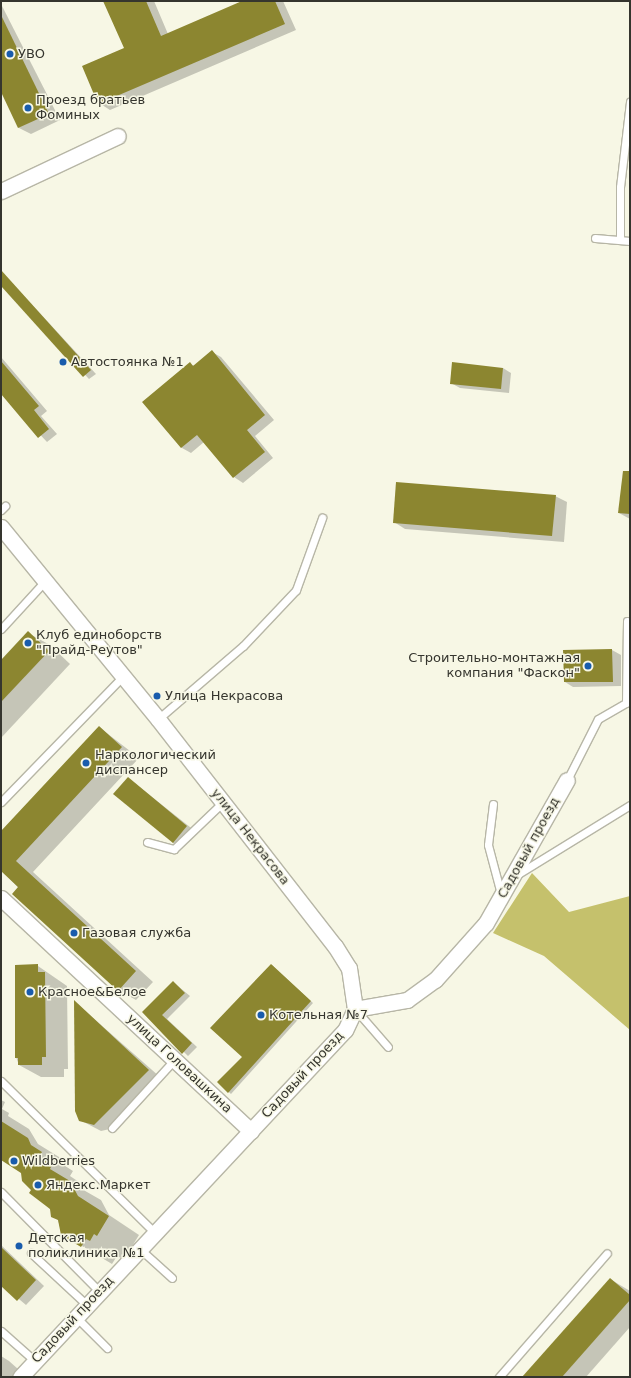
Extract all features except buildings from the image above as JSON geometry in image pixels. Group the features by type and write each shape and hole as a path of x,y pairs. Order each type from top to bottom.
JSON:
{"street":[{"path":"1,190 118,136"},
{"name":"улица Некрасова","path":"1,527 123,676 335,946 349,968 355,1009"},
{"name":"Садовый проезд","path":"20,1377 345,1030 355,1009 407,1000 435,980 486,923 502,898 566,780"},
{"name":"улица Головашкина","path":"1,898 174,1060 226,1102 251,1131"}],"lane":[{"path":"620,240 620,187 630,102"},
{"path":"595,238 630,241"},
{"path":"158,720 243,646 296,590 322,518"},
{"path":"1,629 45,581"},
{"path":"566,780 598,719 626,703 627,621"},
{"path":"1,802 123,676"},
{"path":"147,842 174,849 223,802"},
{"path":"493,804 488,845 502,898"},
{"path":"513,877 630,805"},
{"path":"355,1009 388,1047"},
{"path":"112,1128 174,1060"},
{"path":"1,1081 155,1233"},
{"path":"1,1192 100,1292"},
{"path":"140,1249 172,1278"},
{"path":"31,1253 87,1305"},
{"path":"498,1377 607,1253"},
{"path":"76,1317 107,1348"},
{"path":"1,1331 35,1361"}],"shaded area":[{"path":"532,873 569,912 630,896 630,1030 544,956 493,933"}],"place":[{"name":"УВО","path":"10,54"},
{"name":"Проезд братьев Фоминых","path":"28,108"},
{"name":"Автостоянка №1","path":"63,362"},
{"name":"Клуб единоборств \"Прайд-Реутов\"","path":"28,643"},
{"name":"Строительно-монтажная компания \"Фаскон\"","path":"588,666"},
{"name":"Улица Некрасова","path":"157,696"},
{"name":"Наркологический диспансер","path":"86,763"},
{"name":"Газовая служба","path":"74,933"},
{"name":"Красное&Белое","path":"30,992"},
{"name":"Котельная №7","path":"261,1015"},
{"name":"Wildberries","path":"14,1161"},
{"name":"Яндекс.Маркет","path":"38,1185"},
{"name":"Детская поликлиника №1","path":"19,1246"}]}
